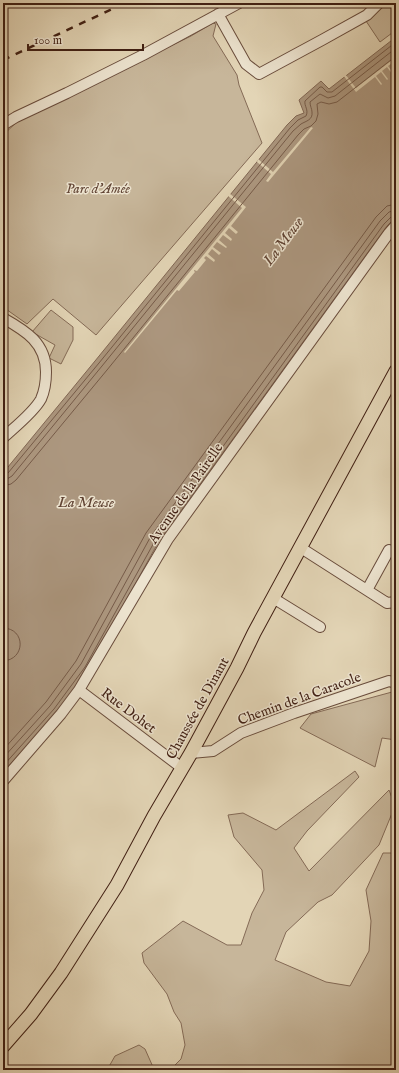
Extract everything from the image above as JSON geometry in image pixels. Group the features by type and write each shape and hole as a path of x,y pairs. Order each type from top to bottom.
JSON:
{"main road":[{"name":"Chaussée de Dinant","path":"3,1046 31,1014 61,973 117,885 154,816 191,753 237,668 254,633 396,371"}],"street":[{"path":"3,125 16,117 129,62 239,3"},
{"path":"218,14 246,64 259,74 367,15 379,3"},
{"name":"Avenue de la Pairelle","path":"3,781 61,714 78,690 168,539 396,225"},
{"path":"3,318 18,327 37,343 43,353 46,364 46,383 40,400 30,412 4,437"},
{"path":"301,548 387,602 396,602"},
{"path":"367,590 389,550 396,554"},
{"path":"273,598 320,627"},
{"name":"Chemin de la Caracole","path":"191,753 214,751 241,733 294,713 389,682 396,684"},
{"name":"Rue Dohet","path":"78,690 182,768"}],"green space":[{"path":"385,3 396,3 396,30 380,42 366,21"},
{"name":"Parc d'Amée","path":"213,23 216,24 213,36 237,75 239,85 262,143 96,335 53,299 27,324 3,307 3,135 18,121 191,36"},
{"path":"51,310 73,327 73,340 61,364 49,358 55,345 32,332"},
{"path":"396,692 396,740 382,738 375,767 300,728 311,714"},
{"path":"355,771 359,777 307,831 294,848 309,871 389,790 395,806 379,845 332,895 318,902 286,932 275,960 326,982 350,986 369,951 371,921 366,890 383,853 396,853 396,1070 170,1070 181,1059 185,1045 181,1023 174,1012 167,994 144,963 142,953 183,921 227,945 241,945 252,913 264,890 262,870 234,837 228,815 243,813 276,830"},
{"path":"139,1045 145,1049 153,1067 166,1070 107,1070 115,1056"}],"water":[{"name":"La Meuse","path":"396,37 396,217 387,226 159,541 88,669 58,712 3,772 3,649 6,643 3,643 3,473 287,125 296,116 304,113 299,100 321,81 329,89"}],"pier":[{"path":"396,57 396,63 395,61 388,66 394,74 393,75 387,67 382,71 388,79 387,80 381,72 376,76 382,84 381,85 375,77 356,92 343,75 345,74 356,88"},
{"path":"311,127 313,128 268,182 266,181 271,174 257,162 258,159 273,172"},
{"path":"229,193 246,207 231,226 238,232 236,234 229,228 225,233 232,239 231,241 223,235 219,240 227,247 226,248 217,242 213,247 221,253 219,255 212,249 208,254 215,260 214,262 206,256 204,258 206,260 197,271 194,270 195,272 179,291 177,290 125,353 124,352 242,208 227,195"}],"railway":[{"path":"3,60 125,3"}]}
